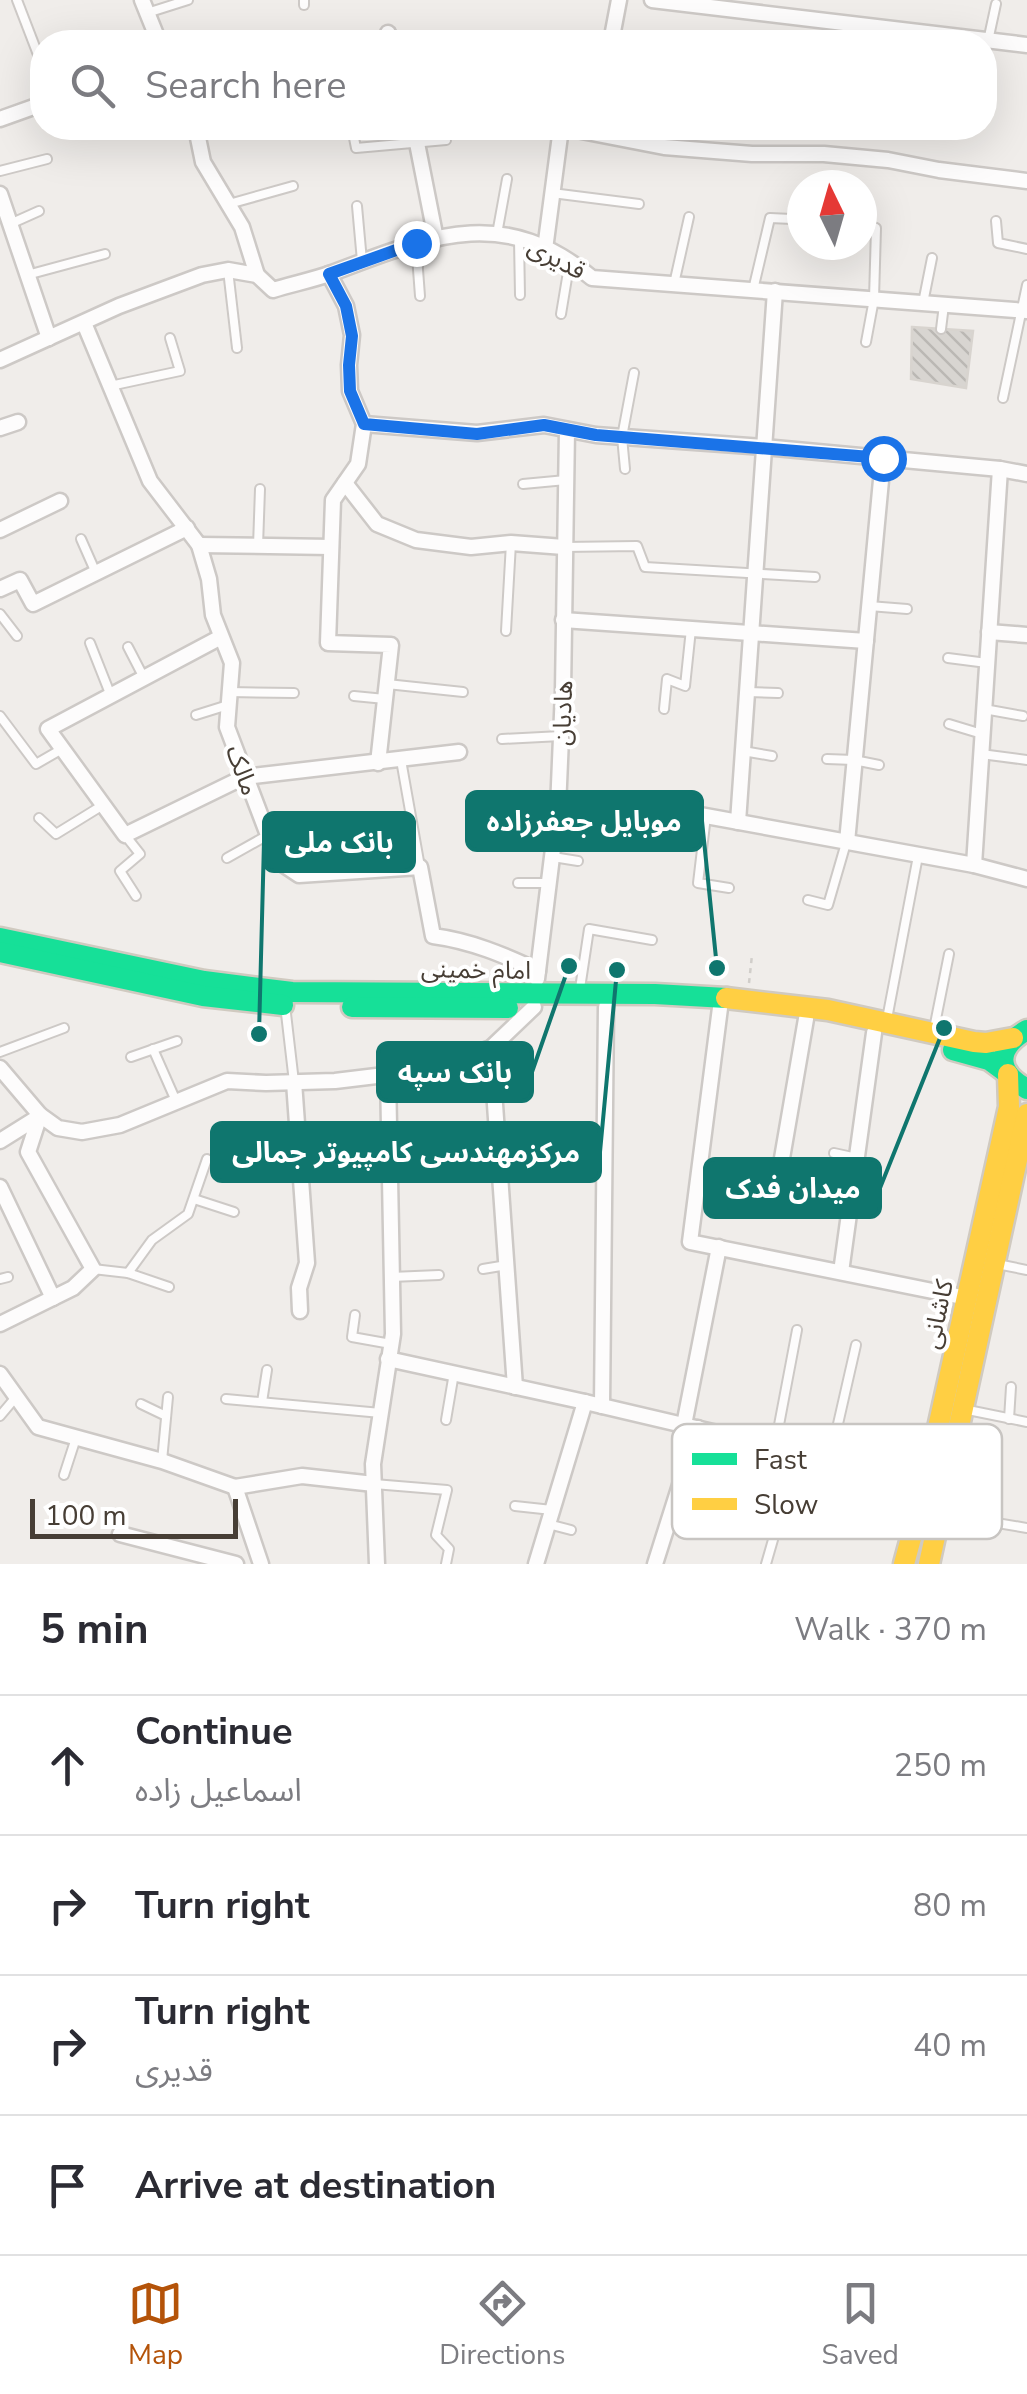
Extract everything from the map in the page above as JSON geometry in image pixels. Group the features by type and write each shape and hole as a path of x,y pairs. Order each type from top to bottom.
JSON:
{"main road":[{"name":"امام خمینی","path":"0,938 204,981 292,992 720,1008 986,1043 1023,1032"},
{"name":"امام خمینی","path":"0,952 203,996 285,1005 450,1009 580,995 655,994 748,999 828,1010 973,1055 988,1060 1027,1089"},
{"name":"کاشانی","path":"939,1424 1008,1107 1005,1054 1023,1032"},
{"name":"کاشانی","path":"959,1424 1027,1114"},
{"name":"کاشانی","path":"904,1564 911,1539"},
{"name":"کاشانی","path":"929,1564 934,1539"}],"street":[{"path":"613,30 619,0"},
{"path":"652,0 751,6 861,30"},
{"path":"144,6 154,30"},
{"path":"997,42 1027,46"},
{"path":"0,119 30,108"},
{"path":"200,140 203,162 242,227 256,275"},
{"path":"417,140 436,238"},
{"path":"544,249 562,140"},
{"path":"635,140 664,147 752,154 824,154 888,160 1027,181"},
{"path":"0,194 48,338"},
{"name":"قدیری","path":"0,360 119,306 202,275 228,270 256,275 272,290 416,243 457,234 519,238 570,260 592,278 1024,311"},
{"path":"329,274 346,306 352,336 350,391 364,424 358,464 333,500 328,643 392,645 378,763"},
{"path":"738,822 775,291"},
{"name":"مالک","path":"84,322 150,481 199,545 209,579 213,615 232,663 227,726 244,778 284,866 300,875 420,867"},
{"path":"0,428 18,422"},
{"path":"364,424 477,434 544,425 622,437 1027,474"},
{"name":"هادیان","path":"534,1001 558,808 567,430"},
{"path":"847,842 883,458"},
{"path":"974,865 1000,470"},
{"path":"345,482 377,524 416,540 470,547 511,543 564,547"},
{"path":"0,530 60,501"},
{"path":"0,589 20,580 33,604 187,528"},
{"path":"199,545 331,547"},
{"path":"563,620 866,641"},
{"path":"988,632 1027,635"},
{"path":"220,637 48,729 124,835 244,778 459,752"},
{"path":"558,808 611,813 630,802 974,865 1027,879"},
{"path":"420,867 433,936 498,952 538,971"},
{"path":"0,1068 40,1115 58,1128 82,1132 120,1125 228,1081 335,1080 426,1070 492,1048 534,1001"},
{"path":"602,1406 606,1006"},
{"path":"720,1008 690,1242 966,1298"},
{"path":"776,1193 806,1019"},
{"path":"841,1272 880,1028"},
{"path":"492,1048 515,1387"},
{"path":"378,1564 373,1464 390,1352 392,1277 388,1074"},
{"path":"294,1082 307,1264 299,1288 300,1311"},
{"path":"0,1141 40,1115"},
{"path":"1,1321 73,1288 93,1270 28,1152 40,1115"},
{"path":"0,1187 53,1298"},
{"path":"691,1424 719,1248"},
{"path":"390,1352 454,1374 682,1424"},
{"path":"0,1374 38,1427 162,1460 235,1487 302,1476 374,1484"},
{"path":"536,1564 585,1402"},
{"path":"235,1487 261,1564"},
{"path":"654,1564 672,1508"},
{"path":"120,1534 236,1564"}],"lane":[{"path":"17,0 30,34"},
{"path":"144,6 188,0"},
{"path":"990,30 996,4"},
{"path":"354,140 356,148 390,140"},
{"path":"0,171 46,159"},
{"path":"497,234 507,180"},
{"path":"229,204 293,186"},
{"path":"552,193 639,204"},
{"path":"357,206 362,261"},
{"path":"10,224 39,211"},
{"path":"674,284 689,217"},
{"path":"754,290 770,218 787,219"},
{"path":"996,221 998,243 1027,249"},
{"path":"519,238 520,295"},
{"path":"416,243 420,296"},
{"path":"27,275 104,254"},
{"path":"923,303 932,258"},
{"path":"561,314 570,260"},
{"path":"866,342 874,299 875,260"},
{"path":"228,270 237,348"},
{"path":"1003,398 1027,285"},
{"path":"941,329 944,304"},
{"path":"110,386 180,371 170,338"},
{"path":"624,469 622,437 634,373"},
{"path":"523,484 566,480"},
{"path":"258,546 260,488"},
{"path":"81,539 96,572"},
{"path":"506,631 511,543"},
{"path":"564,547 636,546 645,566 815,577"},
{"path":"869,606 907,610"},
{"path":"0,614 17,636"},
{"path":"664,709 667,679 686,686 691,629"},
{"path":"90,643 111,696"},
{"path":"128,647 144,678"},
{"path":"948,658 986,663"},
{"path":"354,696 386,691 463,692"},
{"path":"748,692 778,693"},
{"path":"196,715 229,698 294,693"},
{"path":"984,710 1023,716"},
{"path":"0,716 36,764 62,749"},
{"path":"949,724 982,734"},
{"path":"502,739 561,736"},
{"path":"744,751 772,756"},
{"path":"981,754 1027,760"},
{"path":"827,759 878,765"},
{"path":"401,760 420,867"},
{"path":"39,818 56,834 103,805"},
{"path":"532,806 558,808"},
{"path":"706,816 698,883 729,888"},
{"path":"124,835 140,854 120,870 136,896"},
{"path":"226,858 268,835"},
{"path":"808,900 828,905 847,842"},
{"path":"880,1028 918,855"},
{"path":"553,857 578,861"},
{"path":"518,883 550,883"},
{"path":"580,995 589,929 652,940"},
{"path":"933,1034 949,954"},
{"path":"285,1005 294,1082"},
{"path":"0,1052 64,1028"},
{"path":"131,1056 177,1041"},
{"path":"153,1049 176,1102"},
{"path":"834,1152 857,1158"},
{"path":"128,1273 152,1240 188,1214 208,1159"},
{"path":"194,1198 234,1212"},
{"path":"829,1208 850,1214"},
{"path":"994,1263 1027,1270"},
{"path":"483,1268 506,1265"},
{"path":"93,1270 128,1273 169,1287"},
{"path":"392,1277 438,1276"},
{"path":"355,1315 352,1337 390,1352"},
{"path":"779,1424 797,1330"},
{"path":"838,1424 856,1345"},
{"path":"262,1402 267,1370"},
{"path":"446,1420 454,1374"},
{"path":"1009,1419 1012,1387"},
{"path":"162,1460 168,1396"},
{"path":"0,1416 16,1397"},
{"path":"226,1399 381,1413"},
{"path":"141,1404 166,1416"},
{"path":"962,1409 1027,1422"},
{"path":"64,1476 76,1438"},
{"path":"374,1484 447,1490 436,1534 448,1548 446,1564"},
{"path":"515,1506 550,1517 571,1530"},
{"path":"1002,1524 1027,1528"},
{"path":"766,1564 773,1539"}],"path":[{"path":"748,999 752,955"}],"building":[{"path":"912,327 973,331 966,388 911,379"}],"traffic: fast":[{"path":"0,938 204,981 292,992 655,994 726,998"},
{"path":"0,952 203,996 283,1005"},
{"path":"352,1007 508,1008"},
{"path":"1027,1030 1009,1044 1003,1060 1009,1075 1027,1089"},
{"path":"953,1050 989,1060 1008,1074"}],"traffic: slow":[{"path":"726,998 828,1010 974,1042 1013,1038"},
{"path":"939,1424 1009,1107 1008,1074"},
{"path":"959,1424 1027,1114"},
{"path":"904,1564 911,1539"},
{"path":"929,1564 934,1539"}],"place":[{"name":"بانک سپه","path":"569,966"},
{"name":"موبایل جعفرزاده","path":"717,968"},
{"name":"مرکزمهندسی کامپیوتر جمالی","path":"617,970"},
{"name":"میدان فدک","path":"944,1028"},
{"name":"بانک ملی","path":"259,1034"}],"route":[{"path":"416,243 329,274 346,306 352,336 350,391 364,424 477,434 544,425 596,435 883,458"}]}
